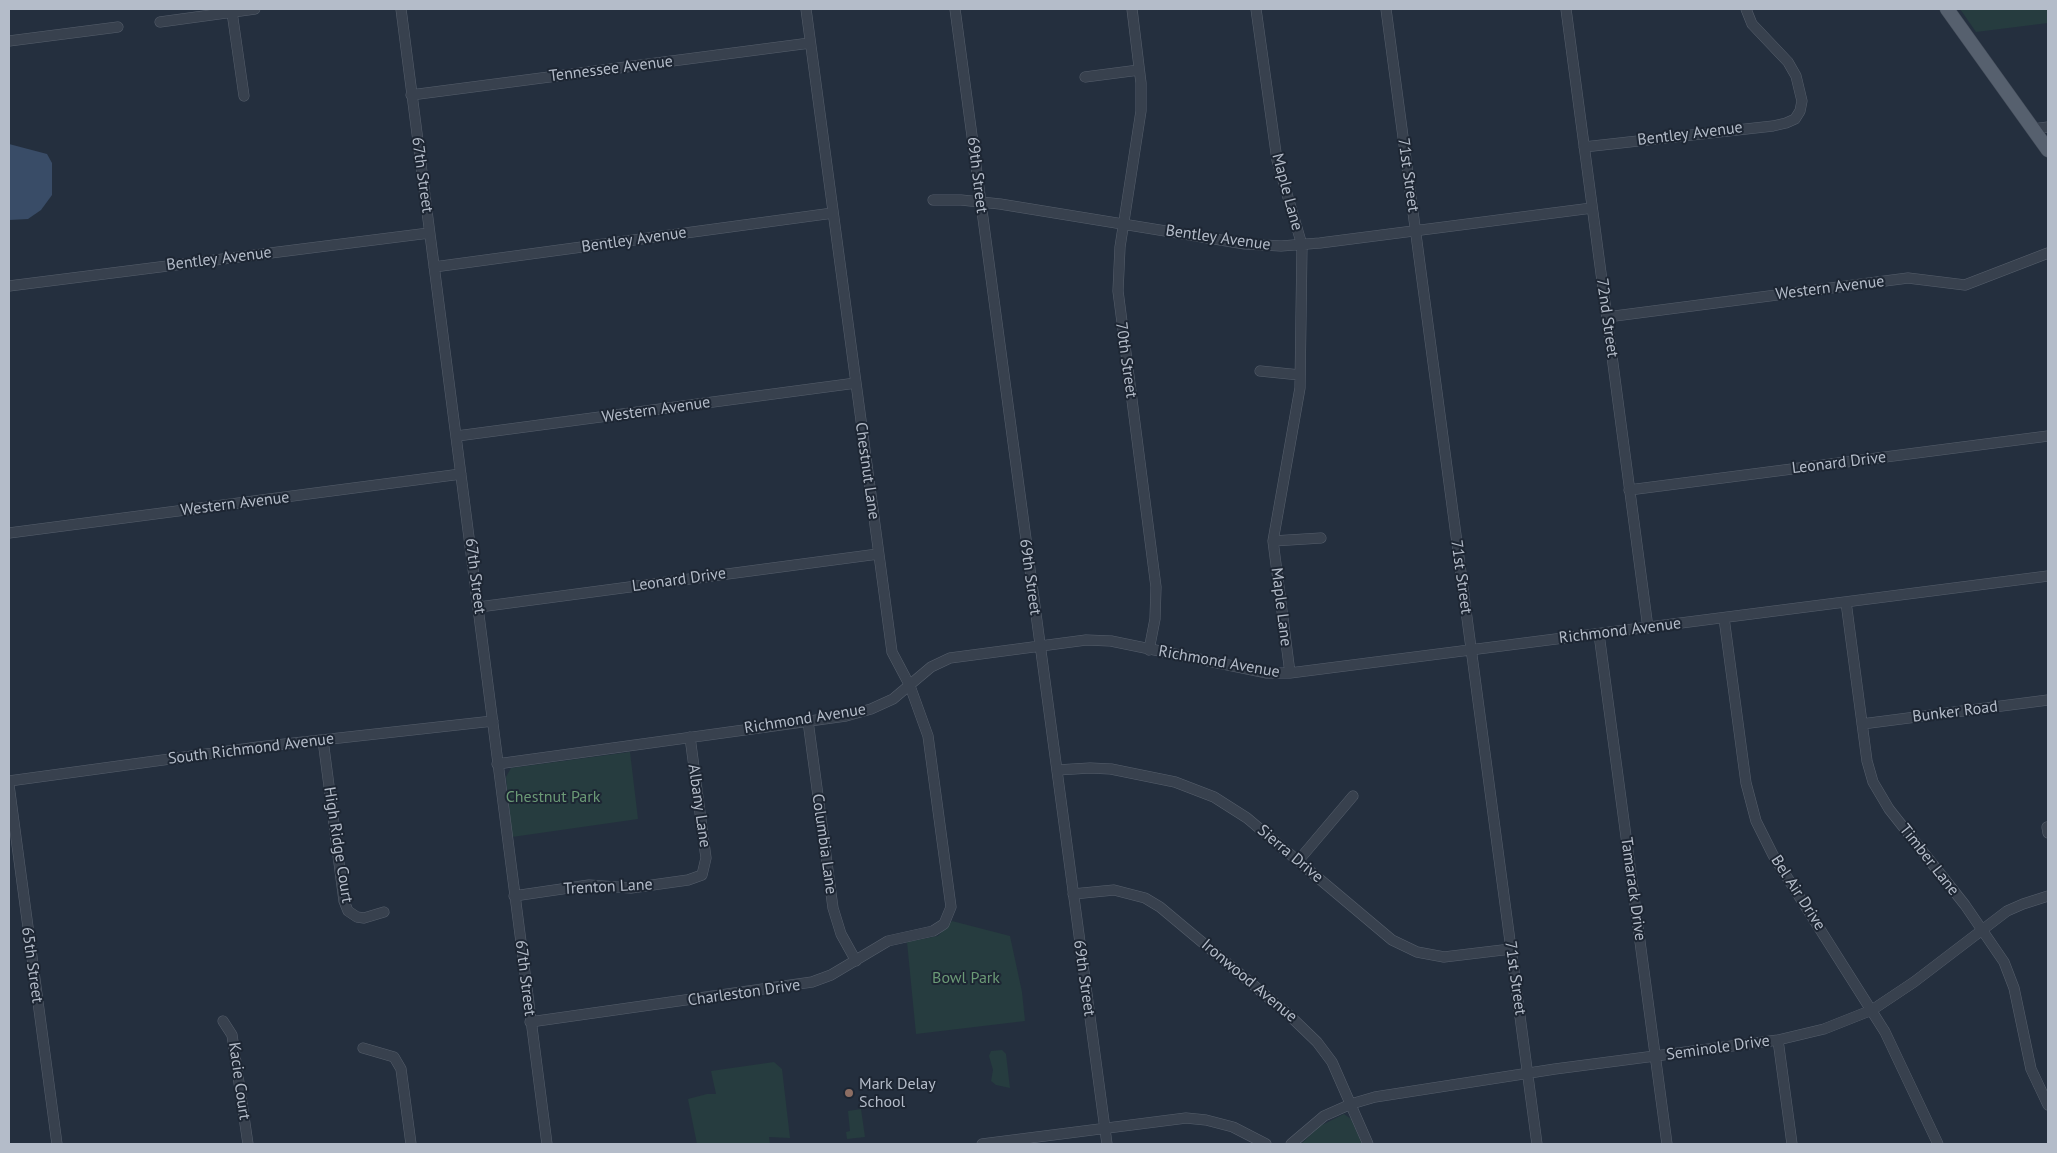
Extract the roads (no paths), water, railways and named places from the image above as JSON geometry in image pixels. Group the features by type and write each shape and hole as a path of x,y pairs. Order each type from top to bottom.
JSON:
{"main road":[{"path":"1947,9 2048,150"}],"street":[{"path":"160,22 255,9"},
{"name":"67th Street","path":"401,9 547,1144"},
{"name":"Chestnut Lane","path":"806,9 892,652 922,714 930,746 951,902 951,907 944,924"},
{"name":"69th Street","path":"955,9 1107,1144"},
{"name":"70th Street","path":"1132,9 1139,70 1141,111 1118,273 1119,306 1157,597 1156,619 1149,650"},
{"name":"Maple Lane","path":"1256,9 1277,160 1302,244 1300,388 1273,541 1290,674"},
{"name":"71st Street","path":"1386,9 1537,1144"},
{"name":"72nd Street","path":"1566,9 1648,628"},
{"name":"Bentley Avenue","path":"1584,147 1773,126 1795,119 1800,111 1802,101 1796,76 1788,62 1752,24 1746,9"},
{"path":"232,12 244,96"},
{"path":"9,40 118,27"},
{"name":"Tennessee Avenue","path":"411,95 810,43"},
{"path":"1085,78 1139,70"},
{"path":"2033,129 2048,127"},
{"name":"Bentley Avenue","path":"933,200 981,202 1246,244 1281,246 1592,208"},
{"name":"Bentley Avenue","path":"434,267 833,213"},
{"name":"Bentley Avenue","path":"9,286 429,233"},
{"name":"Western Avenue","path":"1606,317 1908,278 1965,285 2048,252"},
{"path":"1260,371 1300,375"},
{"name":"Western Avenue","path":"457,436 856,383"},
{"name":"Leonard Drive","path":"1629,490 2048,436"},
{"name":"Western Avenue","path":"9,533 462,474"},
{"path":"1273,541 1321,538"},
{"name":"Leonard Drive","path":"479,606 878,554"},
{"name":"Richmond Avenue","path":"497,764 863,712 893,699 931,667 950,658 1040,646 1103,640 1267,673 1290,674 1471,649 2048,576"},
{"name":"Timber Lane","path":"1846,602 1869,771 1879,794 1999,952 2011,975 2031,1068 2048,1105"},
{"name":"Bel Air Drive","path":"1724,618 1746,783 1756,821 1773,854 1885,1032 1938,1144"},
{"name":"Tamarack Drive","path":"1599,634 1667,1144"},
{"name":"Bunker Road","path":"1862,724 2048,700"},
{"name":"South Richmond Avenue","path":"9,781 323,740 493,721"},
{"name":"Columbia Lane","path":"808,721 832,908 841,934 856,961"},
{"name":"Albany Lane","path":"690,737 706,858 702,875"},
{"name":"High Ridge Court","path":"323,740 344,901 348,911 356,917 364,918 384,912"},
{"name":"Sierra Drive","path":"1057,770 1111,769 1190,787 1233,808 1392,940 1417,952 1444,957 1511,949"},
{"name":"65th Street","path":"9,785 57,1144"},
{"path":"1298,861 1353,796"},
{"name":"Trenton Lane","path":"514,896 589,885 631,888 688,880 702,875"},
{"name":"Ironwood Avenue","path":"1073,894 1122,890 1138,895 1160,907 1307,1031 1332,1062 1368,1144"},
{"name":"Seminole Drive","path":"1291,1144 1324,1116 1351,1104 1375,1097 1528,1073 1778,1040 1824,1029 1872,1010 1914,982 1982,929 2015,907 2048,896"},
{"name":"Charleston Drive","path":"530,1022 801,985 822,979 888,941 928,933 944,924"},
{"name":"Kacie Court","path":"223,1021 232,1035 248,1144"},
{"path":"1778,1040 1792,1144"},
{"path":"363,1048 394,1057 401,1069 411,1144"},
{"path":"982,1144 1172,1118 1200,1119 1232,1126 1266,1144"}],"water":[{"path":"9,144 47,154 52,163 52,195 41,210 28,219 9,220"}],"place":[{"name":"Mark Delay School","path":"849,1093"}],"park label":[{"name":"Chestnut Park","path":"553,797"},
{"name":"Bowl Park","path":"966,978"}]}
